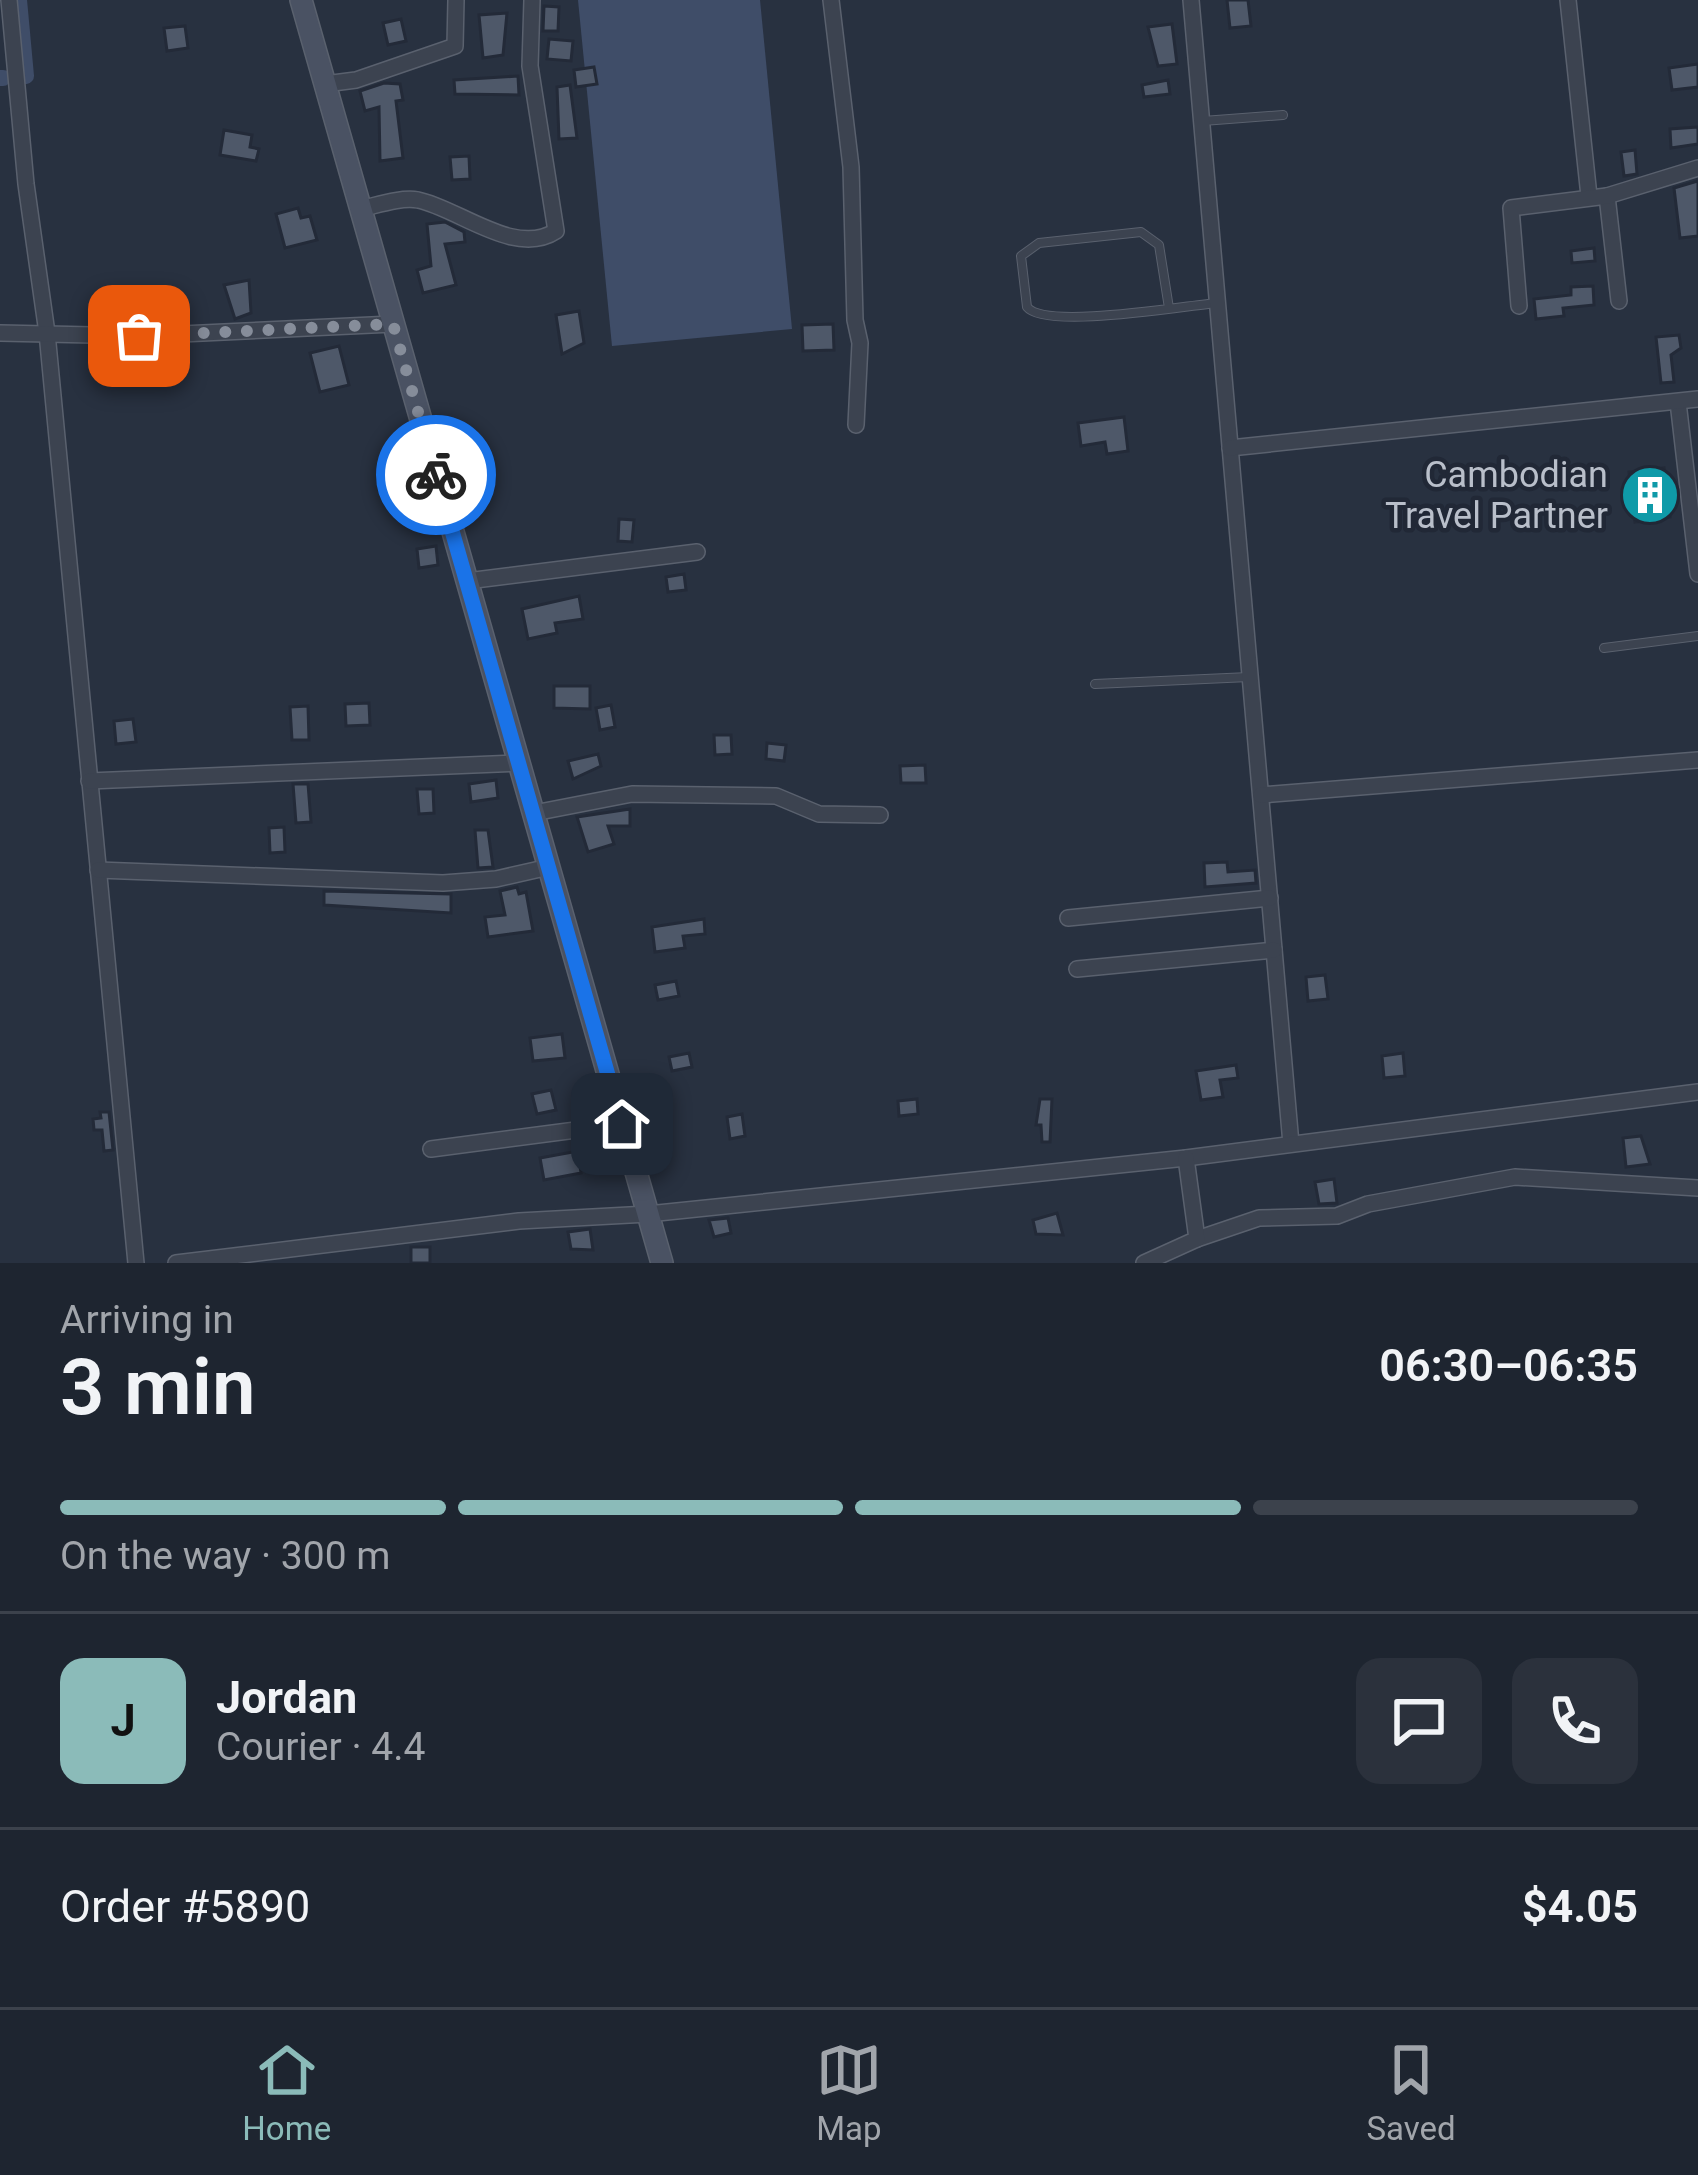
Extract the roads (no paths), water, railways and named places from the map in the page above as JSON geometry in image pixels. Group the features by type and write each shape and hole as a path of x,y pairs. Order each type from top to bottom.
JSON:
{"street":[{"path":"9,0 8,84 57,335 109,870 136,1258"},
{"path":"301,0 662,1263"},
{"path":"325,84 356,80 455,46 456,0"},
{"path":"361,208 412,200 516,236 548,237 556,231 530,66 532,0"},
{"path":"831,0 850,166 860,344 856,424"},
{"path":"1191,0 1291,1144"},
{"path":"1568,0 1619,301"},
{"path":"1519,306 1511,208 1598,196 1698,167"},
{"path":"0,333 393,324"},
{"path":"1230,448 1698,399"},
{"path":"1678,402 1698,574"},
{"path":"467,581 697,551"},
{"path":"1261,795 1698,760"},
{"path":"99,781 519,763"},
{"path":"534,813 632,794 776,796 819,814 880,815"},
{"path":"109,870 443,883 496,879 549,867"},
{"path":"1069,918 1270,898"},
{"path":"1077,969 1274,950"},
{"path":"176,1263 519,1221 648,1214 1186,1158 1698,1093"},
{"path":"431,1149 622,1124"},
{"path":"1186,1158 1197,1239"},
{"path":"1144,1263 1259,1218 1337,1216 1368,1204 1514,1177 1698,1188"}],"lane":[{"path":"1202,121 1283,115"},
{"path":"1169,308 1159,245 1142,232 1039,243 1022,256 1022,291 1034,316 1046,319 1169,308 1217,303"},
{"path":"1604,648 1698,637"},
{"path":"1094,684 1250,677"}],"water":[{"path":"578,0 760,0 792,329 612,346"}],"waterway":[{"path":"19,0 26,76"}],"place":[{"name":"Cambodian Travel Partner","path":"1650,495"}]}
